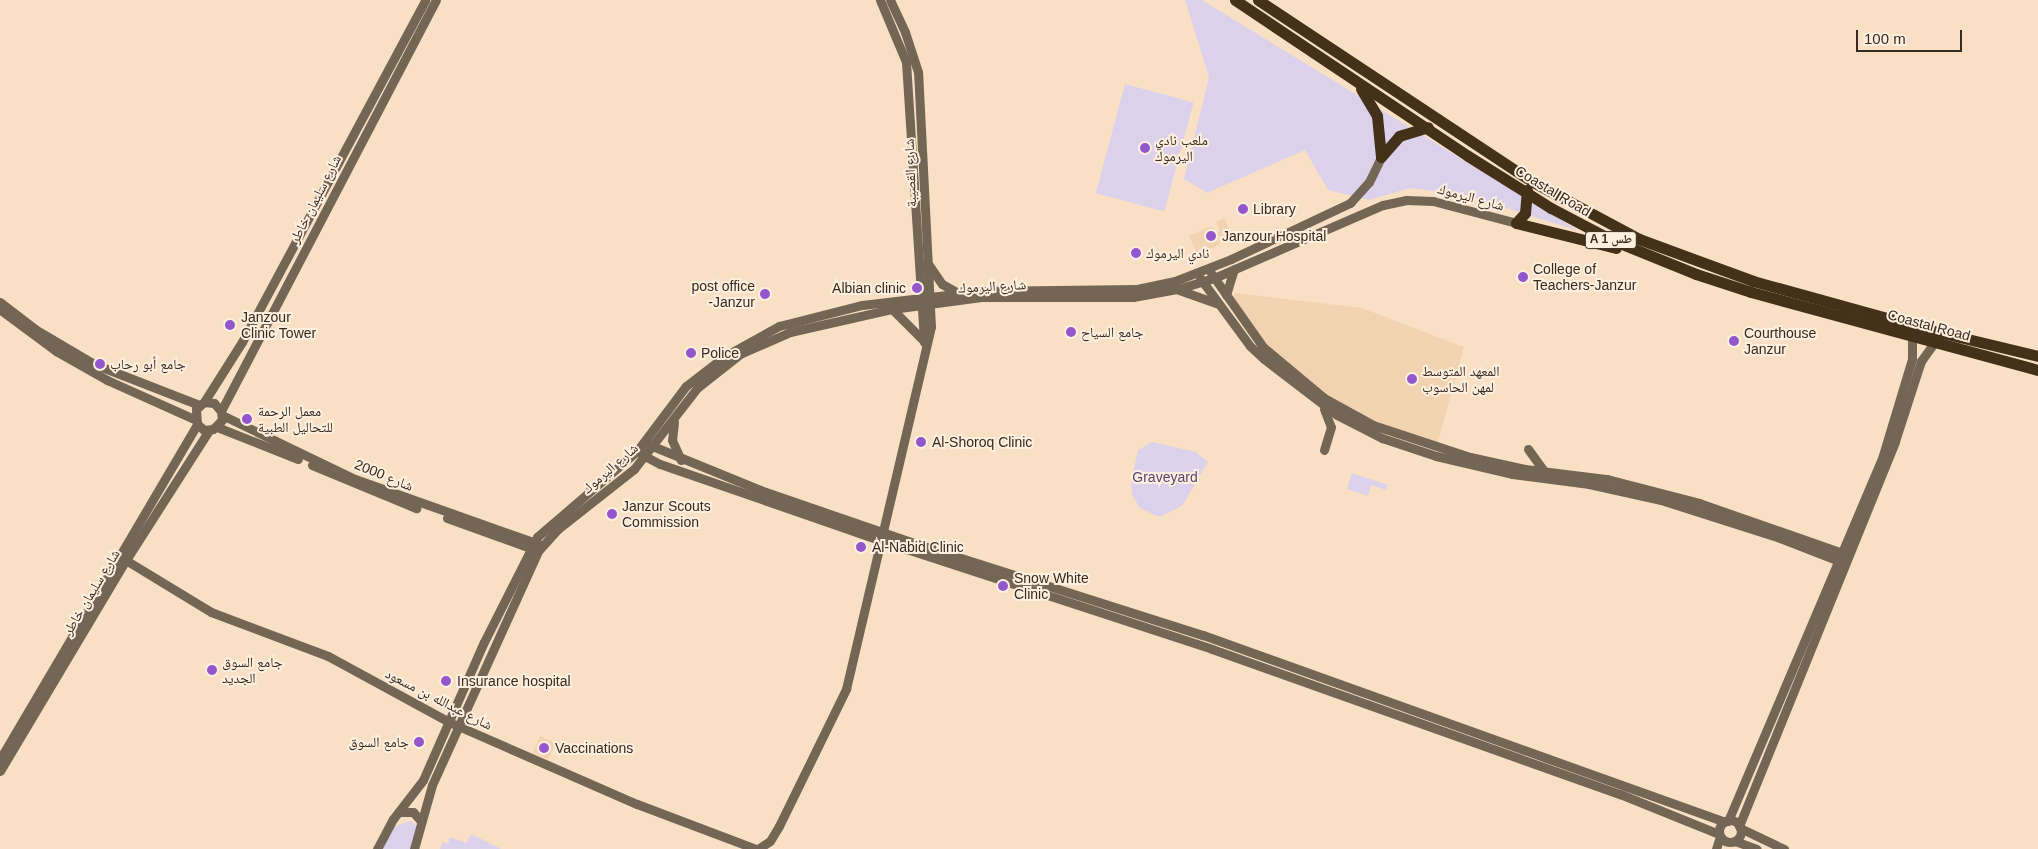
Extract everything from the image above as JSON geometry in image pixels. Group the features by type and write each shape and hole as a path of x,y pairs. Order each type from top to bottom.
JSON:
{"highway":[{"name":"Coastal Road","path":"1235,0 1354,81 1526,193 1586,228 1643,254 1751,292 2038,370"},
{"name":"Coastal Road","path":"1258,0 1456,134 1531,181 1639,239 1701,263 1930,330 2038,356"},
{"path":"1354,81 1377,116 1380,157"},
{"path":"1380,157 1399,136 1425,127 1456,134"},
{"path":"1531,181 1526,193 1525,213 1516,223 1643,254"}],"street":[{"name":"شارع سليمان خاطر","path":"0,770 123,558 195,422 201,404 242,342 425,0"},
{"name":"شارع سليمان خاطر","path":"0,759 123,558 222,413 436,0"},
{"path":"757,849 770,845 838,711 851,672 882,541 924,346 925,301 912,117 906,62 880,0"},
{"name":"شارع القصيبة","path":"890,0 905,32 918,72 926,261 925,301"},
{"name":"شارع اليرموك","path":"536,546 646,456 712,374 756,346 815,324 958,294 1137,289 1198,273 1350,203 1369,182 1380,157"},
{"name":"شارع اليرموك","path":"536,546 552,522 637,451 686,386 745,343 810,316 925,301 981,297 1133,297 1178,289 1214,278 1383,205 1406,200 1433,201 1516,223"},
{"path":"926,261 942,284 958,294"},
{"path":"1208,269 1263,347 1324,398 1373,425 1470,457 1544,471 1616,481 1699,503 1843,558"},
{"path":"1226,295 1234,269"},
{"path":"1198,273 1202,282 1250,346 1317,401 1355,426 1436,456 1512,474 1589,484 1661,500 1843,558"},
{"path":"1178,289 1219,304"},
{"name":"شارع 2000","path":"0,302 35,329 94,364 201,404 214,403 222,413 355,479 536,546"},
{"path":"0,309 56,351 107,380 195,422 293,456 354,485 536,546 453,724 423,780 399,812 377,849"},
{"path":"892,309 924,346"},
{"path":"1912,337 1916,360"},
{"path":"1716,849 1726,821 1843,558 1883,455 1916,360 1934,343"},
{"path":"1317,401 1330,420 1330,436 1324,450"},
{"path":"674,420 672,440 681,460"},
{"path":"644,442 681,460 883,532 1203,635 1726,821 1784,849"},
{"path":"1528,449 1544,471"},
{"path":"637,451 668,467 882,541 1199,644 1620,794 1720,835 1731,844 1757,849"},
{"name":"شارع عبدالله بن مسعود","path":"123,558 211,612 328,656 453,724 629,800 757,849"},
{"path":"1731,844 1740,834 1740,827 1831,606 1843,558"},
{"path":"414,849 428,796 453,724"},
{"path":"399,812 413,812 421,821"}],"shaded area":[{"name":"Janzour Hospital","path":"1225,218 1232,238 1219,238 1220,244 1198,256 1189,236 1212,226 1216,233 1220,231 1216,222"},
{"path":"1236,293 1362,308 1464,347 1437,446 1362,418 1335,403 1261,342 1233,297"},
{"name":"Vaccinations","path":"540,736 556,743 548,759 533,752"}],"green space":[{"path":"1185,0 1202,0 1579,231 1465,195 1410,188 1369,200 1328,190 1305,150 1207,193 1184,179 1209,77"},
{"name":"ملعب نادي اليرموك","path":"1125,84 1194,102 1164,212 1096,193"},
{"name":"Graveyard","path":"1152,442 1196,452 1208,462 1182,506 1159,517 1140,508 1132,495 1131,483 1138,450"},
{"path":"1352,473 1388,485 1386,490 1371,485 1368,496 1347,489"},
{"path":"411,821 418,828 412,849 383,849 393,827"},
{"path":"471,834 501,849 440,849 443,842 448,844 450,837 466,843"}],"place":[{"name":"ملعب نادي اليرموك","path":"1145,148"},
{"name":"Library","path":"1243,209"},
{"name":"Janzour Hospital","path":"1211,236"},
{"name":"نادي اليرموك","path":"1136,253"},
{"name":"College of Teachers-Janzur","path":"1523,277"},
{"name":"Albian clinic","path":"917,288"},
{"name":"post office -Janzur","path":"765,294"},
{"name":"Janzour Clinic Tower","path":"230,325"},
{"name":"جامع السياح","path":"1071,332"},
{"name":"Courthouse Janzur","path":"1734,341"},
{"name":"Police","path":"691,353"},
{"name":"جامع أبو رحاب","path":"100,364"},
{"name":"المعهد المتوسط لمهن الحاسوب","path":"1412,379"},
{"name":"معمل الرحمة للتحاليل الطبية","path":"247,419"},
{"name":"Al-Shoroq Clinic","path":"921,442"},
{"name":"Janzur Scouts Commission","path":"612,514"},
{"name":"Al-Nabid Clinic","path":"861,547"},
{"name":"Snow White Clinic","path":"1003,586"},
{"name":"جامع السوق الجديد","path":"212,670"},
{"name":"Insurance hospital","path":"446,681"},
{"name":"جامع السوق","path":"419,742"},
{"name":"Vaccinations","path":"544,748"}]}
